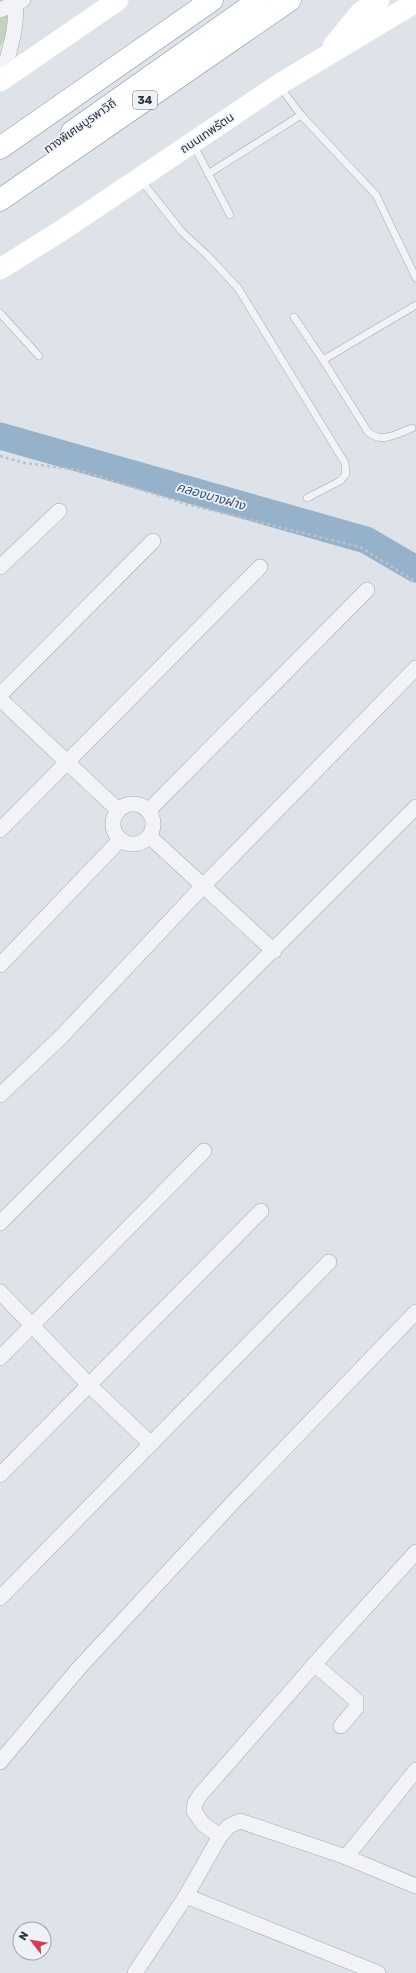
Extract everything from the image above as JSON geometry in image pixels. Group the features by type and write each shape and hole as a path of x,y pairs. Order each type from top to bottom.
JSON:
{"highway":[{"path":"0,132 194,0"},
{"path":"0,148 212,0"},
{"name":"ทางพิเศษบูรพาวิถี","path":"0,182 259,0"},
{"path":"236,16 268,0"},
{"name":"34","path":"0,200 290,0"}],"main road":[{"path":"0,81 118,0"},
{"path":"322,60 361,12 379,0"},
{"name":"ถนนเทพรัตน","path":"0,269 140,178 278,85 322,60 416,2"}],"street":[{"path":"0,81 15,26 18,2"},
{"path":"0,10 18,2"},
{"path":"0,567 59,511"},
{"path":"0,695 153,541"},
{"path":"0,830 68,763 260,567"},
{"path":"148,811 367,590"},
{"path":"0,1096 61,1037 203,886 416,668"},
{"path":"0,699 118,810"},
{"path":"137,804 148,811 153,824 149,836 138,844 132,845 120,840 113,829 114,815 118,810 124,806 137,804"},
{"path":"0,1223 274,951 416,807"},
{"path":"149,836 274,951"},
{"path":"0,965 120,840"},
{"path":"0,1358 204,1151"},
{"path":"0,1475 261,1211"},
{"path":"0,1598 329,1262"},
{"path":"0,1292 89,1385 151,1444"},
{"path":"0,1762 79,1668 206,1532 416,1312"},
{"path":"220,1836 202,1824 194,1812 195,1803 314,1664 416,1552"},
{"path":"314,1664 356,1700 356,1708 342,1726"},
{"path":"346,1857 416,1770"},
{"path":"135,1973 186,1896 220,1836 229,1826 240,1821 346,1857 416,1886"},
{"path":"186,1896 378,1973"}],"lane":[{"path":"278,85 301,114 376,195 416,278"},
{"path":"208,174 301,114"},
{"path":"192,143 230,215"},
{"path":"140,178 182,232 207,255 238,288 345,463 346,474 340,481 307,498"},
{"path":"323,360 416,305"},
{"path":"0,314 40,356"},
{"path":"294,317 368,432 374,437 383,439 412,428"}],"path":[{"path":"0,456 25,463 78,470 186,504 360,547 416,582"}],"green space":[{"path":"0,0 2,0 16,18 0,47"}],"waterway":[{"name":"คลองบางฝาง","path":"0,436 366,540 416,569"}]}
